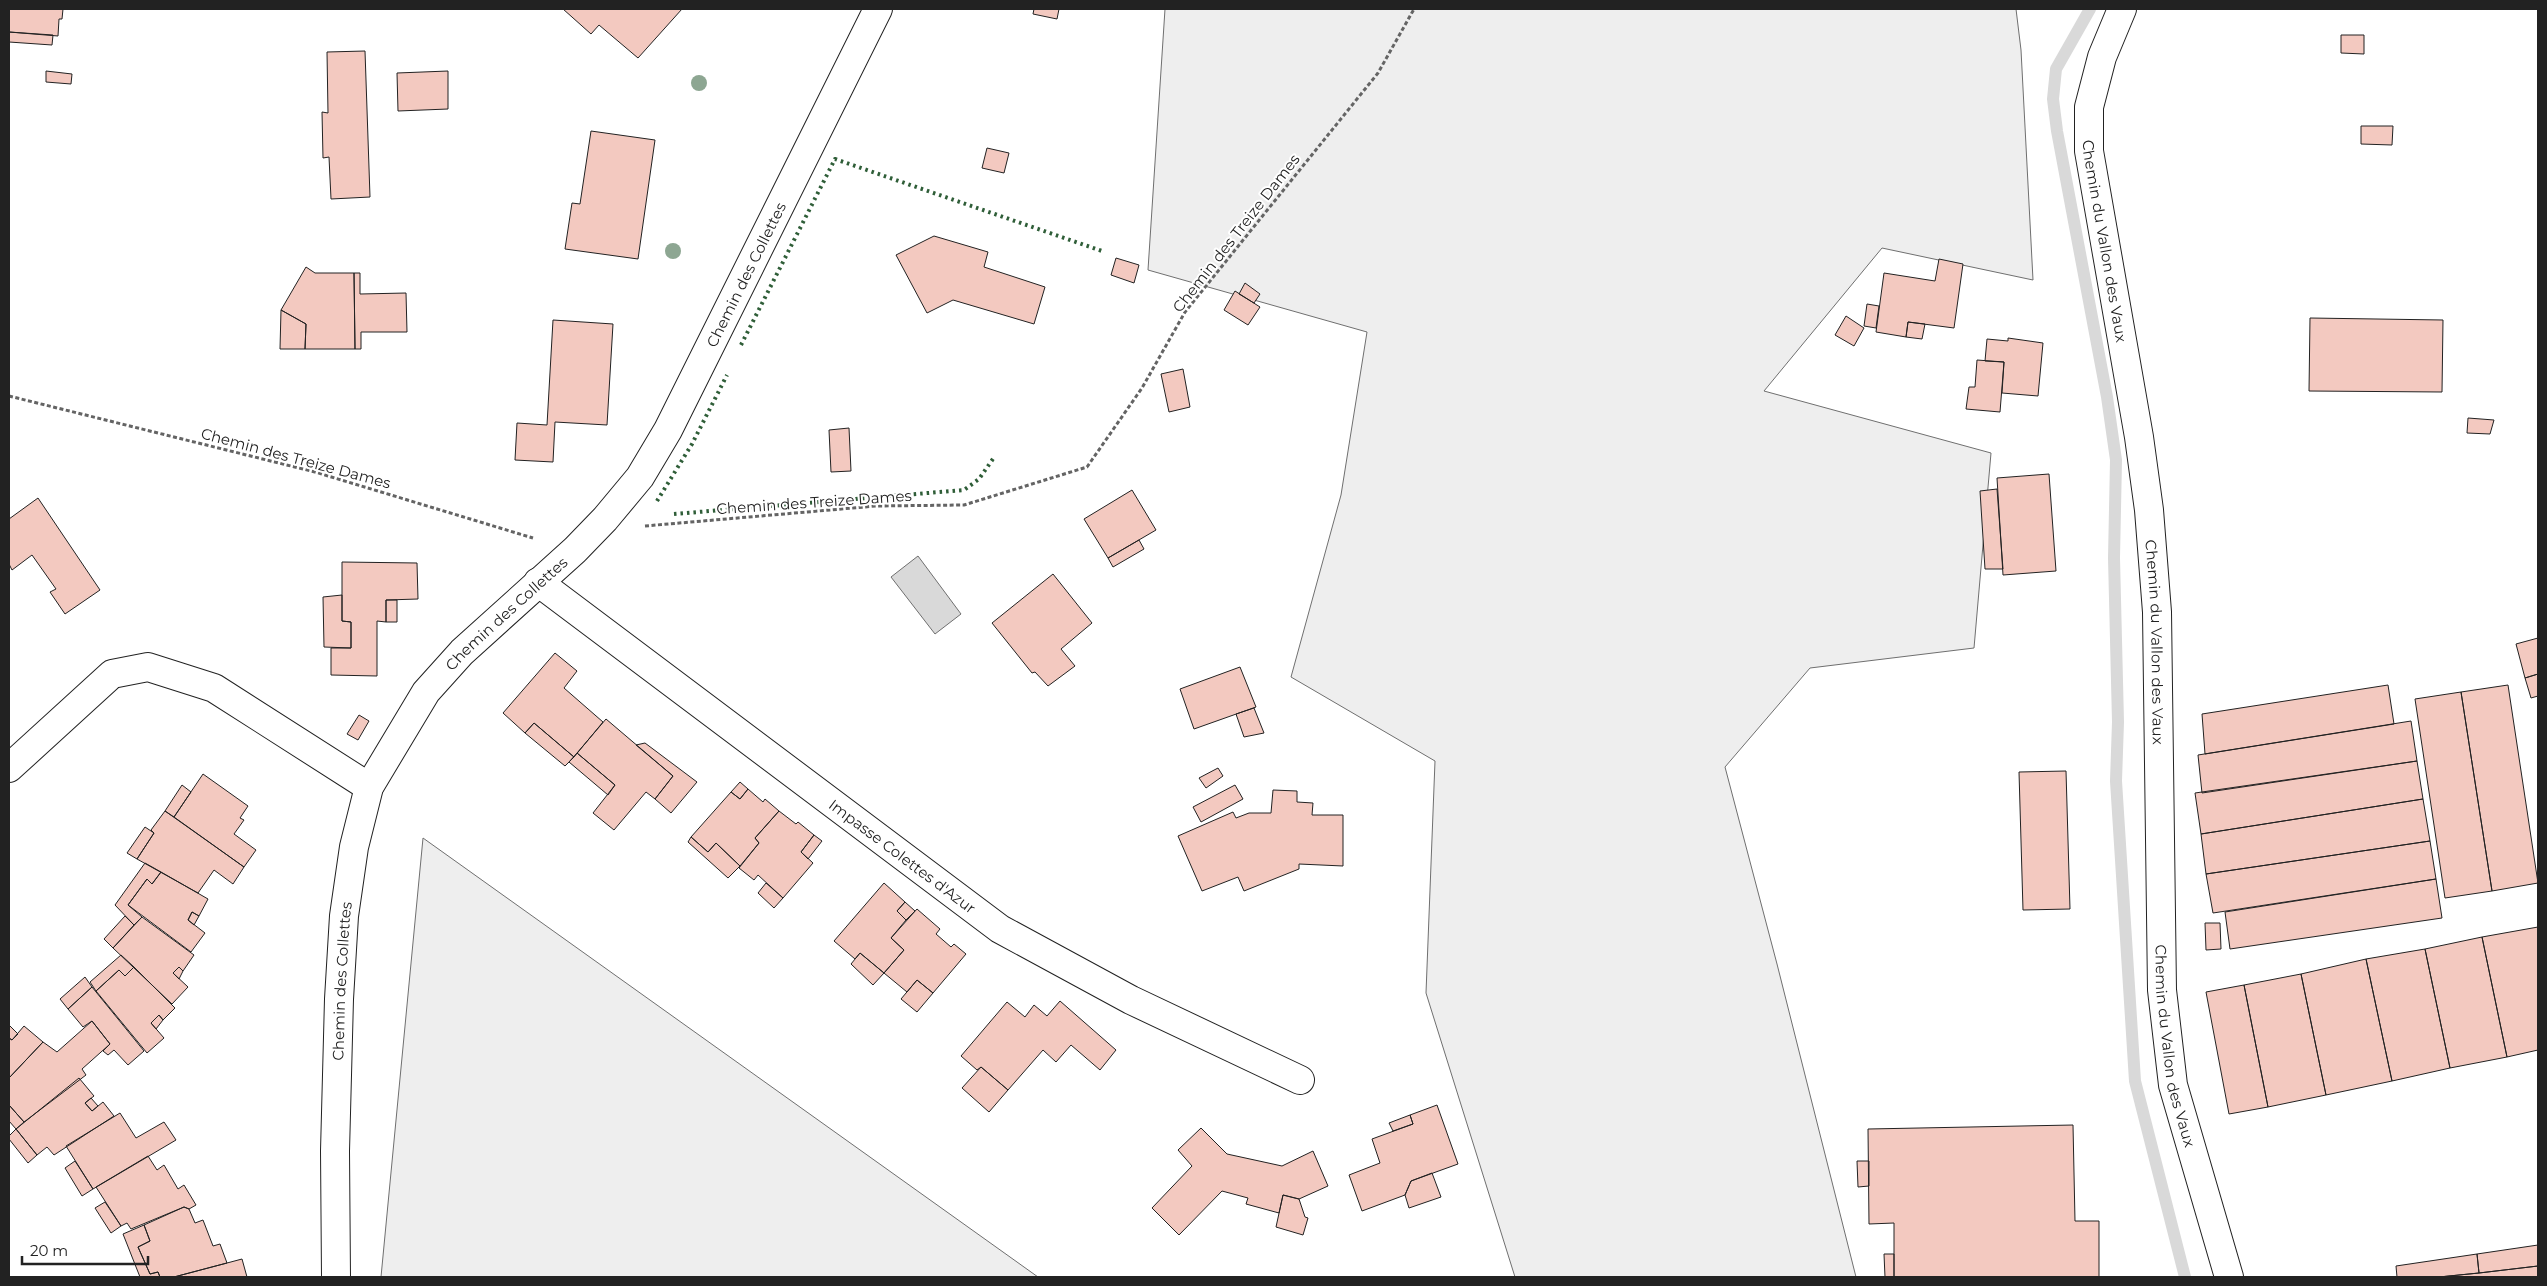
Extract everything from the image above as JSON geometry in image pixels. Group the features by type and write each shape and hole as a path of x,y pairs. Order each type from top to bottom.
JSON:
{"street":[{"name":"Chemin des Collettes","path":"336,1277 335,1151 338,999 344,916 354,847 369,787 426,692 462,652 575,550 605,519 640,477 668,430 878,9"},
{"name":"Chemin du Vallon des Vaux","path":"2122,9 2102,58 2089,107 2089,151 2139,437 2148,510 2156,612 2162,990 2171,1066 2176,1094 2229,1277"},
{"name":"Impasse Colettes d'Azur","path":"538,582 1000,929 1131,1000 1300,1080"},
{"path":"9,768 112,674 148,667 214,688 369,787"}],"path":[{"name":"Chemin des Treize Dames","path":"605,519 650,527 876,506 964,505 1087,467 1142,388 1185,312 1378,73 1414,9"},
{"name":"Chemin des Treize Dames","path":"9,396 315,472 575,550"}],"shaded area":[{"path":"1165,9 2016,9 2021,50 2033,280 1882,248 1764,391 1991,453 1974,648 1810,668 1725,767 1856,1277 1515,1277 1426,993 1435,761 1291,677 1341,495 1367,332 1148,270"},
{"path":"918,556 961,614 935,634 891,577"},
{"path":"423,838 1038,1277 381,1277"}],"building":[{"path":"9,9 63,9 62,19 59,19 58,36 9,32"},
{"path":"563,9 682,9 638,58 599,25 591,34"},
{"path":"1034,9 1059,9 1057,19 1033,14"},
{"path":"9,32 53,35 52,45 9,42"},
{"path":"2341,35 2364,35 2364,54 2341,53"},
{"path":"365,51 370,197 331,199 329,157 323,158 322,112 328,113 327,52"},
{"path":"46,71 72,74 71,84 46,82"},
{"path":"448,71 448,109 398,111 397,73"},
{"path":"2361,126 2393,126 2392,145 2361,144"},
{"path":"591,131 655,140 638,259 565,249 572,203 580,204"},
{"path":"987,148 1009,153 1004,173 982,168"},
{"path":"934,236 988,252 984,267 1045,287 1034,324 953,300 927,313 896,255"},
{"path":"1116,258 1139,265 1134,283 1111,275"},
{"path":"1939,259 1963,264 1954,328 1908,322 1906,337 1876,332 1884,273 1935,281"},
{"path":"306,267 315,273 354,273 355,349 305,349 306,324 281,310"},
{"path":"354,273 360,273 360,294 406,293 407,332 361,332 361,349 355,349"},
{"path":"1245,283 1260,294 1254,303 1239,294"},
{"path":"1235,291 1260,307 1248,325 1224,310"},
{"path":"1867,304 1879,306 1876,328 1864,326"},
{"path":"281,310 306,324 305,349 280,349"},
{"path":"1846,316 1864,328 1854,346 1835,335"},
{"path":"2310,318 2443,320 2442,392 2309,391"},
{"path":"553,320 613,324 607,425 555,422 553,462 515,460 517,423 547,425"},
{"path":"1908,322 1925,324 1922,339 1906,337"},
{"path":"2008,338 2043,343 2038,396 2002,393 2004,362 1985,361 1987,339 2008,341"},
{"path":"1977,360 2004,362 2000,412 1966,409 1969,387 1975,387"},
{"path":"1183,369 1190,407 1169,412 1161,374"},
{"path":"2468,418 2494,420 2490,434 2467,433"},
{"path":"849,428 851,471 831,472 829,430"},
{"path":"2049,474 2056,571 2003,575 1997,478"},
{"path":"1997,489 2003,569 1985,569 1980,491"},
{"path":"1132,490 1156,530 1108,558 1084,519"},
{"path":"38,498 100,590 65,614 50,592 56,589 32,555 12,570 9,564 9,519"},
{"path":"1139,540 1144,549 1113,567 1108,558"},
{"path":"342,562 417,563 418,599 386,600 386,622 377,621 377,676 331,675 331,648 351,648 351,622 342,621"},
{"path":"1053,574 1092,623 1061,649 1075,666 1048,686 1035,672 1032,673 992,623"},
{"path":"342,595 342,621 351,622 351,648 324,647 323,597"},
{"path":"386,600 397,600 397,622 386,622"},
{"path":"2538,638 2538,674 2525,678 2516,644"},
{"path":"555,653 577,671 564,688 603,722 574,757 534,723 525,733 503,713"},
{"path":"1240,667 1256,707 1194,729 1180,689"},
{"path":"2538,674 2538,696 2531,698 2525,678"},
{"path":"2388,685 2394,724 2205,754 2202,714"},
{"path":"2508,685 2538,883 2492,891 2461,692"},
{"path":"2461,692 2492,891 2445,898 2415,699"},
{"path":"1254,708 1264,733 1244,737 1236,714"},
{"path":"359,715 369,721 358,740 347,734"},
{"path":"606,719 673,776 655,799 646,792 614,830 593,813 615,785 577,753"},
{"path":"2411,721 2417,761 2202,793 2198,755"},
{"path":"534,723 574,757 565,766 525,733"},
{"path":"645,743 697,782 671,813 655,799 673,776 636,745"},
{"path":"577,753 615,785 608,795 569,762"},
{"path":"2417,761 2423,799 2201,834 2195,793"},
{"path":"1218,768 1223,776 1206,788 1199,778"},
{"path":"2066,771 2070,909 2023,910 2019,772"},
{"path":"203,774 248,806 240,818 244,820 234,834 256,850 244,867 174,817"},
{"path":"740,782 748,789 740,799 731,792"},
{"path":"182,785 191,792 174,817 165,811"},
{"path":"1235,785 1243,799 1201,822 1193,807"},
{"path":"748,789 763,802 765,799 779,811 755,838 759,843 740,866 716,843 708,852 691,837 731,792 740,799"},
{"path":"1273,790 1297,791 1297,802 1313,803 1312,815 1343,815 1343,866 1299,864 1299,869 1244,891 1238,877 1202,891 1178,836 1233,812 1236,818 1249,813 1271,813"},
{"path":"2423,799 2430,841 2206,874 2201,834"},
{"path":"165,811 244,867 233,884 214,870 198,893 137,859 154,833 151,830"},
{"path":"779,811 796,824 798,822 814,835 801,852 813,863 783,898 758,875 754,880 739,868 759,843 755,838"},
{"path":"145,827 154,833 137,859 127,853"},
{"path":"814,835 822,841 808,859 801,852"},
{"path":"691,837 708,852 716,843 740,866 728,878 688,842"},
{"path":"2430,841 2436,879 2213,913 2206,874"},
{"path":"145,863 161,872 152,884 147,879 128,905 142,917 134,925 115,905"},
{"path":"161,872 208,899 199,916 192,912 188,920 205,933 191,952 128,905 147,879 152,884"},
{"path":"2436,879 2442,918 2230,949 2225,912"},
{"path":"766,883 783,898 774,908 758,893"},
{"path":"884,883 905,902 897,911 906,920 891,938 904,950 884,973 860,953 855,959 834,941"},
{"path":"905,902 915,911 906,920 897,911"},
{"path":"917,909 940,929 936,934 951,947 954,944 966,954 933,993 917,980 907,992 884,973 904,950 891,938"},
{"path":"192,912 199,916 194,925 188,920"},
{"path":"125,916 134,925 113,948 104,939"},
{"path":"142,917 194,955 183,971 179,967 173,973 188,987 172,1004 113,948"},
{"path":"2205,923 2220,923 2221,949 2206,950"},
{"path":"2538,927 2538,1050 2507,1057 2482,937"},
{"path":"2482,937 2507,1057 2450,1068 2425,949"},
{"path":"2425,949 2450,1068 2392,1081 2366,959"},
{"path":"860,953 884,973 873,985 851,964"},
{"path":"121,955 134,967 125,976 119,970 96,991 90,982"},
{"path":"2366,959 2392,1081 2326,1095 2301,974"},
{"path":"134,967 175,1008 163,1020 159,1015 151,1023 164,1038 147,1053 96,991 119,970 125,976"},
{"path":"179,967 183,971 179,979 173,973"},
{"path":"2301,974 2326,1095 2268,1107 2244,985"},
{"path":"85,977 92,987 68,1009 60,999"},
{"path":"917,980 933,993 917,1012 901,999"},
{"path":"2244,985 2268,1107 2229,1114 2206,992"},
{"path":"92,987 144,1051 128,1065 114,1050 108,1055 103,1051 110,1044 92,1021 83,1027 68,1009"},
{"path":"1060,1001 1116,1050 1100,1070 1071,1045 1056,1062 1043,1050 1008,1090 981,1067 977,1070 961,1056 1007,1002 1025,1017 1034,1005 1047,1016"},
{"path":"159,1015 163,1020 156,1029 151,1023"},
{"path":"92,1021 110,1044 82,1069 86,1075 24,1122 9,1105 9,1078 43,1042 57,1052"},
{"path":"9,1025 18,1034 12,1040 9,1038"},
{"path":"24,1026 43,1042 9,1078 9,1038 12,1040"},
{"path":"981,1067 1008,1090 989,1112 962,1088"},
{"path":"79,1078 94,1096 85,1103 92,1111 103,1102 114,1116 54,1155 47,1147 37,1155 16,1129"},
{"path":"91,1098 98,1106 92,1111 85,1103"},
{"path":"9,1105 24,1122 16,1129 9,1121"},
{"path":"1437,1105 1458,1164 1411,1181 1405,1195 1362,1211 1349,1175 1380,1163 1372,1139 1413,1124 1410,1115"},
{"path":"120,1113 136,1138 164,1122 176,1140 93,1189 66,1146"},
{"path":"1410,1115 1413,1124 1393,1131 1389,1123"},
{"path":"2073,1125 2075,1221 2099,1221 2099,1277 1894,1277 1894,1223 1869,1224 1868,1129"},
{"path":"1201,1128 1227,1154 1282,1166 1313,1151 1328,1186 1299,1199 1283,1195 1279,1213 1246,1204 1248,1198 1222,1191 1179,1235 1152,1208 1192,1166 1178,1150"},
{"path":"16,1129 37,1155 28,1163 9,1139 9,1136"},
{"path":"148,1156 157,1170 164,1165 178,1189 184,1185 196,1205 189,1209 184,1207 131,1229 127,1223 121,1226 96,1187"},
{"path":"75,1161 93,1189 82,1196 65,1168"},
{"path":"1857,1161 1869,1161 1869,1186 1858,1187"},
{"path":"1432,1173 1441,1197 1409,1208 1405,1195 1411,1181"},
{"path":"1283,1195 1299,1199 1305,1217 1308,1218 1303,1235 1276,1227"},
{"path":"105,1202 121,1226 111,1233 95,1208"},
{"path":"184,1207 189,1209 195,1223 203,1220 213,1246 220,1244 227,1263 174,1277 160,1277 158,1272 150,1274 138,1247 150,1241 144,1225"},
{"path":"144,1225 150,1241 138,1247 150,1274 158,1272 160,1277 140,1277 123,1234"},
{"path":"2538,1245 2538,1266 2479,1273 2477,1254"},
{"path":"1884,1254 1894,1254 1894,1277 1885,1277"},
{"path":"2477,1254 2479,1273 2439,1277 2397,1277 2396,1266"},
{"path":"242,1259 247,1277 174,1277 227,1263"},
{"path":"2538,1266 2538,1277 2439,1277 2479,1273"}],"waterway":[{"path":"2090,9 2056,69 2053,99 2057,131 2107,397 2116,460 2114,558 2118,722 2116,781 2135,1081 2185,1277"}],"hedge":[{"path":"741,345 835,159 1102,251"},
{"path":"657,501 692,444 727,375"},
{"path":"674,514 964,490 979,479 995,456"}]}
